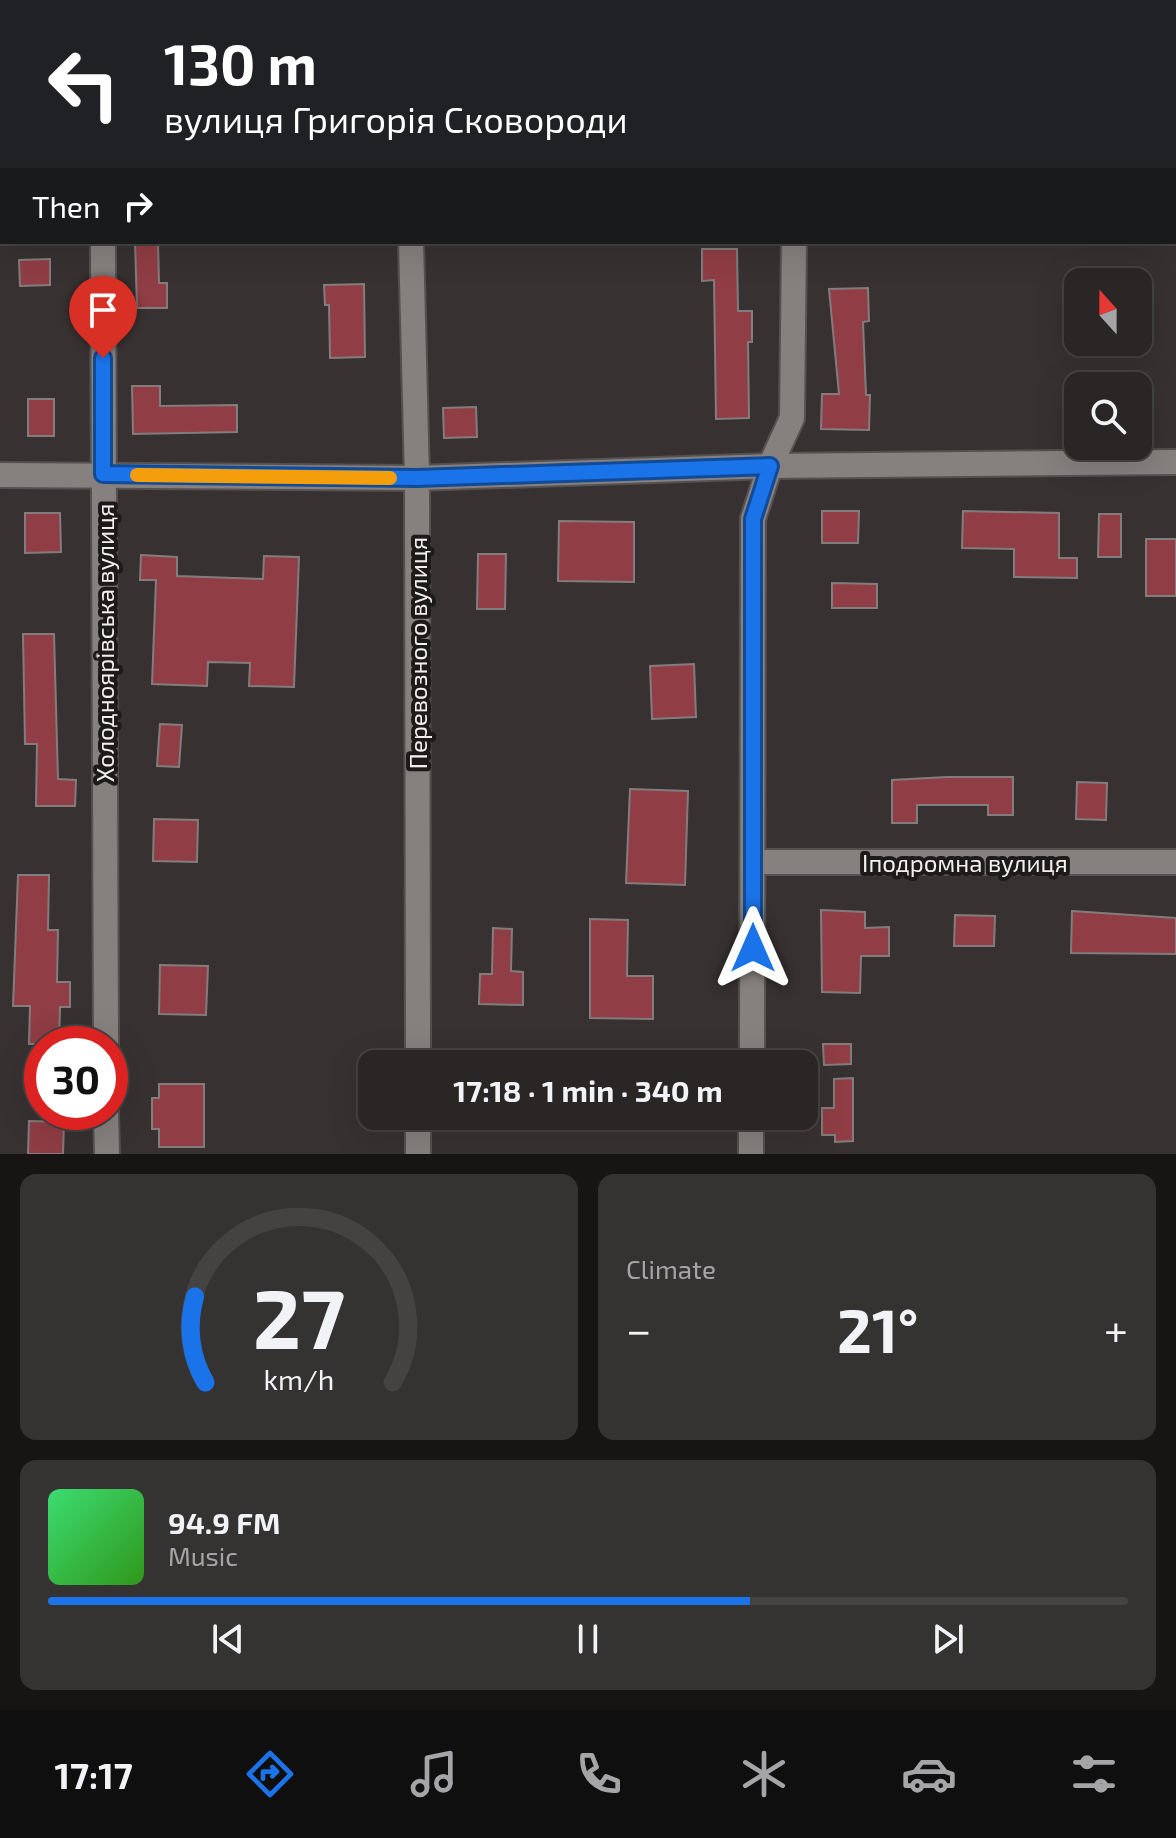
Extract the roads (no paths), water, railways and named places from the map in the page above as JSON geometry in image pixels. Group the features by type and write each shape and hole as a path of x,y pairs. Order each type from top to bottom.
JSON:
{"street":[{"name":"Холодноярівська вулиця","path":"103,244 106,1026"},
{"name":"Перевозного вулиця","path":"411,244 417,478 418,1050"},
{"path":"752,1050 753,519 770,466 792,418 794,244"},
{"path":"0,475 417,478 770,466 1176,462"},
{"name":"Іподромна вулиця","path":"753,862 1176,862"},
{"path":"106,1130 107,1154"},
{"path":"418,1130 418,1154"},
{"path":"751,1130 751,1154"}]}
